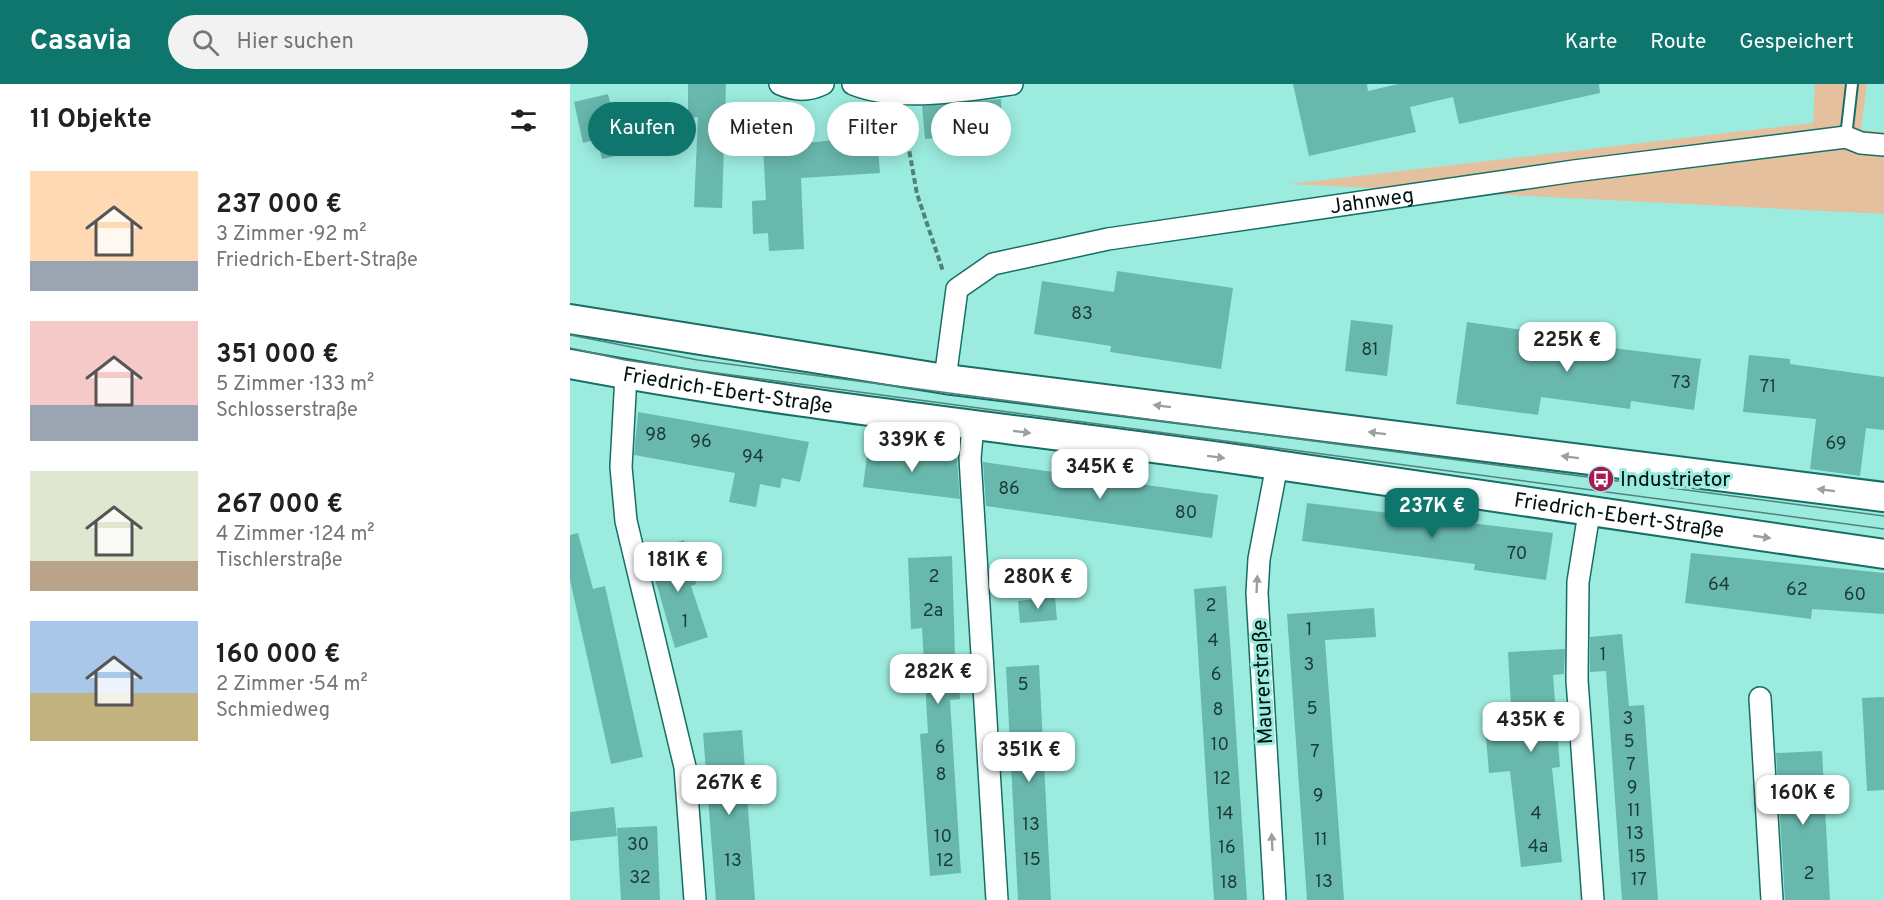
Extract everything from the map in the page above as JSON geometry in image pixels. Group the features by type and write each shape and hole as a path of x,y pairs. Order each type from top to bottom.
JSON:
{"main road":[{"name":"Friedrich-Ebert-Straße","path":"570,319 945,379 1884,497"},
{"name":"Friedrich-Ebert-Straße","path":"570,364 626,375 973,425 1277,465 1589,513 1884,554"}],"street":[{"path":"780,84 793,89 812,89 824,84"},
{"path":"853,84 874,91 899,92 963,92 1012,84"},
{"name":"Jahnweg","path":"957,289 993,264 1108,239 1574,171 1846,137 1861,143 1884,145"},
{"path":"945,379 957,289"},
{"path":"626,375 621,467 626,522 685,767 695,900"},
{"path":"973,425 971,470 997,900"},
{"name":"Maurerstraße","path":"1275,900 1257,593 1259,559 1277,465"},
{"path":"1589,513 1578,582 1577,680 1593,900"},
{"path":"1760,699 1772,900"}],"lane":[{"path":"1846,137 1852,84"}],"path":[{"path":"899,92 917,194 944,272 957,289"}],"shaded area":[{"path":"1815,84 1867,84 1861,130 1884,132 1884,214 1289,184 1813,123"}],"building":[{"path":"688,84 726,84 725,102 708,102 708,156 724,156 722,208 694,207 698,117 696,117 696,102 688,102"},
{"path":"1293,84 1367,84 1368,91 1398,84 1599,84 1600,93 1459,124 1453,97 1410,107 1416,132 1309,156"},
{"path":"608,94 610,102 588,102 588,142 583,143 574,102"},
{"path":"1001,99 1001,102 967,102"},
{"path":"931,105 931,138 925,139 922,106"},
{"path":"827,141 827,156 879,156 880,173 801,178 804,249 769,251 768,233 753,234 752,201 766,200 764,156 815,156 815,142"},
{"path":"1117,271 1233,288 1221,369 1110,352 1111,346 1034,334 1042,281 1114,292"},
{"path":"1351,320 1393,325 1387,376 1345,371"},
{"path":"1467,322 1550,334 1549,340 1701,359 1694,410 1631,401 1630,409 1541,397 1538,415 1456,404"},
{"path":"1749,355 1790,359 1790,364 1884,377 1884,430 1866,428 1860,476 1810,469 1816,419 1743,412"},
{"path":"638,412 809,442 800,482 782,478 780,488 760,484 756,507 729,502 735,473 634,455"},
{"path":"868,447 957,459 960,499 863,487"},
{"path":"983,462 1218,495 1212,538 986,506"},
{"path":"1307,503 1553,533 1546,580 1474,570 1475,564 1302,541"},
{"path":"578,533 593,589 605,586 643,757 611,764 570,580 570,535"},
{"path":"684,540 696,584 691,586 708,637 675,648 647,551"},
{"path":"1691,553 1884,573 1884,614 1812,609 1811,619 1685,603"},
{"path":"952,556 955,657 957,657 960,699 950,700 961,873 930,876 920,734 928,733 922,628 911,629 908,558"},
{"path":"1226,586 1247,900 1214,900 1194,589"},
{"path":"1055,597 1057,620 1020,623 1018,601"},
{"path":"1374,608 1376,637 1325,640 1344,900 1307,900 1287,614"},
{"path":"1622,634 1629,706 1644,705 1658,900 1622,900 1606,671 1590,672 1590,637"},
{"path":"1565,649 1564,674 1553,675 1560,767 1552,768 1562,862 1521,867 1510,771 1489,773 1485,726 1512,724 1508,652"},
{"path":"1039,665 1051,900 1018,900 1006,667"},
{"path":"1884,697 1884,790 1867,791 1862,698"},
{"path":"742,730 755,900 716,900 703,733"},
{"path":"1822,751 1830,900 1785,900 1776,753"},
{"path":"614,807 617,836 570,841 570,812"},
{"path":"657,826 660,900 621,900 617,828"}],"tram line":[{"path":"570,335 698,360 1884,516"},
{"path":"570,348 625,360 694,370 1884,529"}],"place":[{"name":"Industrietor","path":"1601,479"}]}
